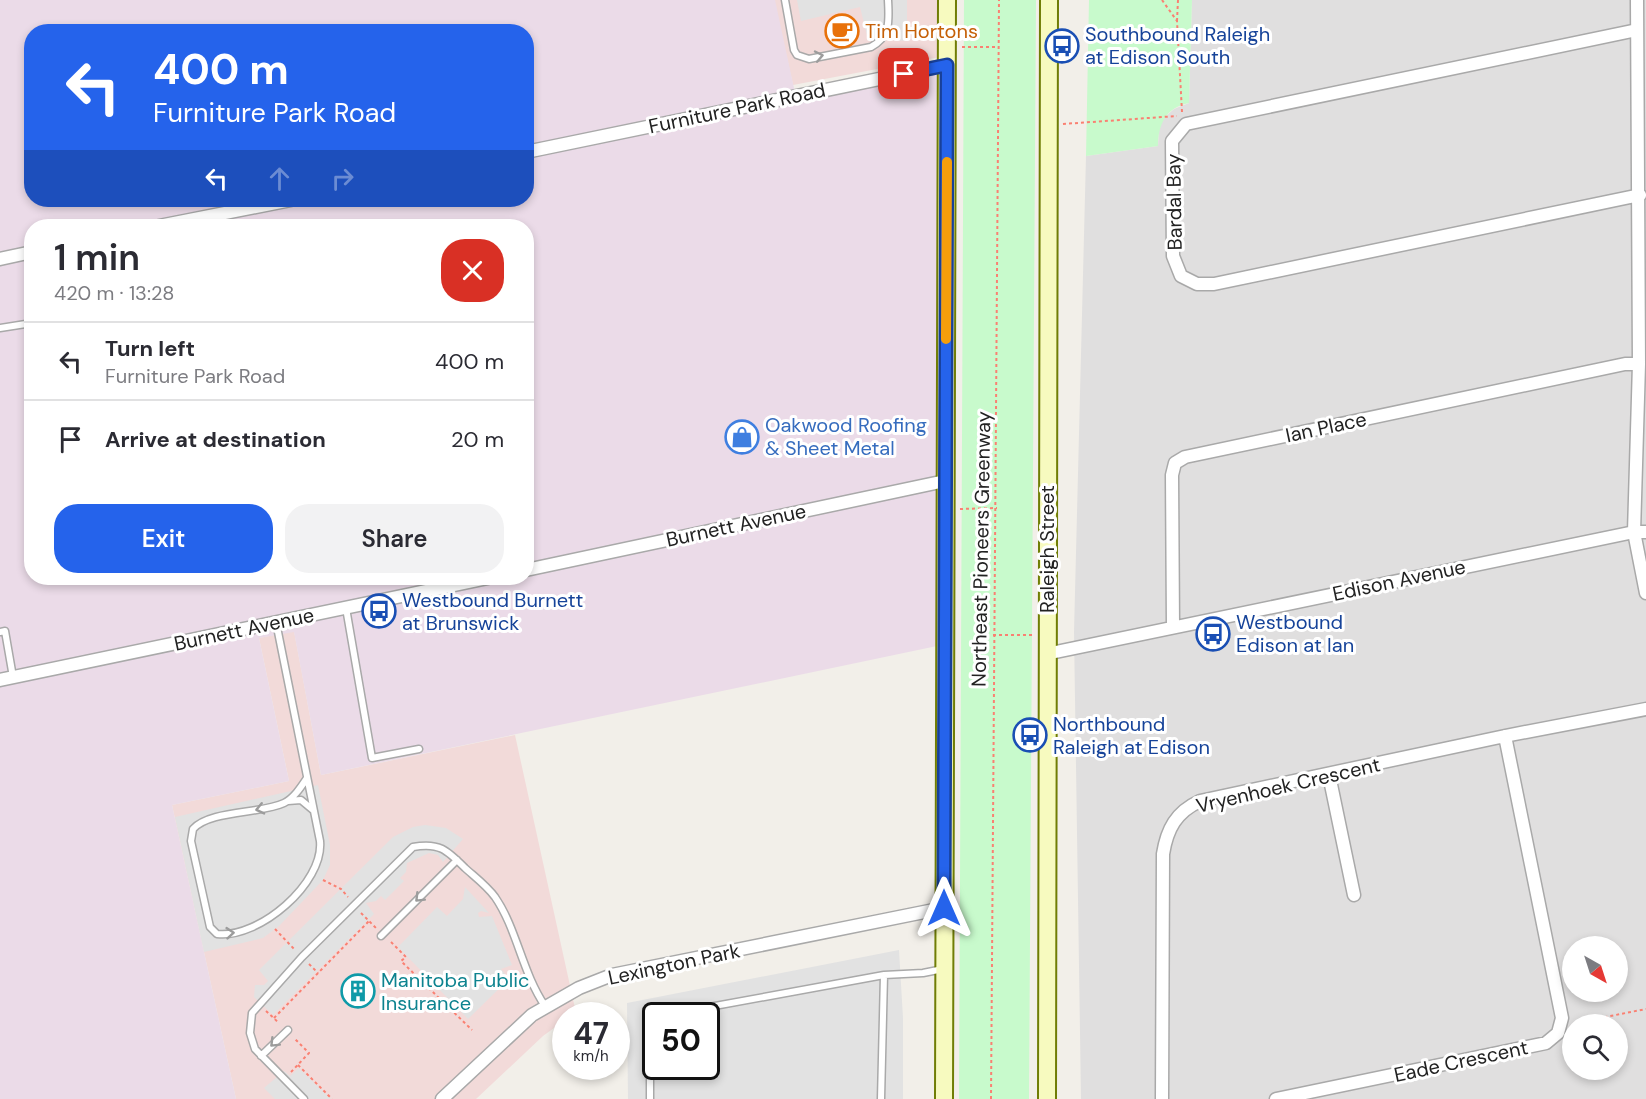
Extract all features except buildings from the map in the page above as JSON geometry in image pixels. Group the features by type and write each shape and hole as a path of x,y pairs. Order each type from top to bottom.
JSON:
{"main road":[{"path":"944,1099 947,0"},
{"name":"Raleigh Street","path":"1047,1099 1046,654 1049,0"}],"street":[{"path":"1637,0 1640,195 1640,532 1646,593"},
{"name":"Bardal Bay","path":"1637,30 1186,124 1172,141 1173,256 1181,276 1197,284 1214,284 1640,195"},
{"name":"Furniture Park Road","path":"534,150 947,65"},
{"path":"195,219 255,207"},
{"path":"0,259 24,254"},
{"name":"Ian Place","path":"1173,627 1172,475 1175,464 1185,457 1625,364 1639,364"},
{"name":"Burnett Avenue","path":"534,568 945,481"},
{"name":"Edison Avenue","path":"1046,654 1640,532"},
{"name":"Burnett Avenue","path":"6,679 455,585"},
{"name":"Vryenhoek Crescent","path":"1162,1099 1163,854 1166,834 1181,813 1200,801 1505,736 1646,709"},
{"path":"1505,736 1562,1018 1559,1027"},
{"path":"1329,775 1354,895"},
{"name":"Lexington Park","path":"442,1099 510,1033 545,1006 612,975 944,908"},
{"name":"Eade Crescent","path":"1276,1099 1546,1043 1558,1033 1559,1027"}],"lane":[{"path":"785,0 794,50 797,56 809,58 871,47 884,38 889,21 888,0"},
{"path":"0,328 24,324"},
{"path":"345,608 372,758 419,749"},
{"path":"276,622 315,813 321,848 318,865 309,879 261,925 240,932 217,934 210,927 191,841 193,829 204,821 286,802 305,802 315,813"},
{"path":"0,632 5,631 6,679"},
{"path":"286,802 307,778"},
{"path":"304,1099 253,1045 250,1018 255,1007 354,904 413,847 431,844 449,852 494,895 503,911 531,985 545,1006"},
{"path":"383,936 457,860"},
{"path":"720,1005 884,975 923,974 944,969"},
{"path":"881,1099 884,975"},
{"path":"261,1056 288,1030"},
{"path":"650,1080 650,1099"}],"path":[{"name":"Northeast Pioneers Greenway","path":"991,1099 999,0"},
{"path":"1162,0 1177,21"},
{"path":"1048,125 1179,115 1183,108 1177,21 1178,0"},
{"path":"946,47 998,47"},
{"path":"945,509 997,508"},
{"path":"993,635 1047,635"},
{"path":"323,880 341,889 376,928"},
{"path":"273,1018 369,921"},
{"path":"383,936 405,957 401,961 472,1030"},
{"path":"1559,1027 1646,1009"},
{"path":"298,1065 332,1099"}],"shaded area":[{"path":"0,0 775,0 797,102 939,73 937,646 321,775 294,632 259,638 289,781 172,805 236,1099 0,1099"},
{"path":"774,0 938,0 940,57 793,85"},
{"path":"797,0 907,0 907,41 868,39 860,7 801,21"},
{"path":"1192,0 1646,0 1646,1099 1081,1099 1074,632 1086,156 1158,146 1159,126 1174,109 1189,103"},
{"path":"294,631 321,775 515,735 574,1002 552,1002 552,1029 476,1099 236,1099 172,805 289,781 259,638"},
{"path":"318,785 330,845 330,865 323,880 279,926 263,938 204,952 175,817"},
{"path":"425,825 446,828 463,839 443,862 438,855 429,853 407,863 406,872 400,878 404,881 385,900 381,896 376,901 366,903 374,914 273,1015 254,997 255,985 264,985 268,981 259,970 393,837 413,827"},
{"path":"465,887 489,913 481,911 478,913 479,917 492,916 512,965 501,969 509,979 468,1019 398,947 437,907 447,916 463,899"},
{"path":"899,950 903,1018 903,1099 628,1099 630,1002"},
{"path":"299,1068 331,1099 275,1099 264,1088 284,1071 290,1076"}],"green space":[{"path":"964,0 1036,0 1029,1099 959,1099"},
{"path":"1089,0 1192,0 1189,103 1174,108 1165,118 1158,146 1086,156"}],"slow traffic":[{"path":"946,339 947,162"}],"place":[{"name":"Tim Hortons","path":"842,31"},
{"name":"Southbound Raleigh at Edison South","path":"1062,46"},
{"name":"Oakwood Roofing & Sheet Metal","path":"742,437"},
{"name":"Westbound Burnett at Brunswick","path":"379,611"},
{"name":"Westbound Edison at Ian","path":"1213,634"},
{"name":"Northbound Raleigh at Edison","path":"1030,735"},
{"name":"Manitoba Public Insurance","path":"358,991"}],"route":[{"path":"904,74 947,65 944,908"}]}
